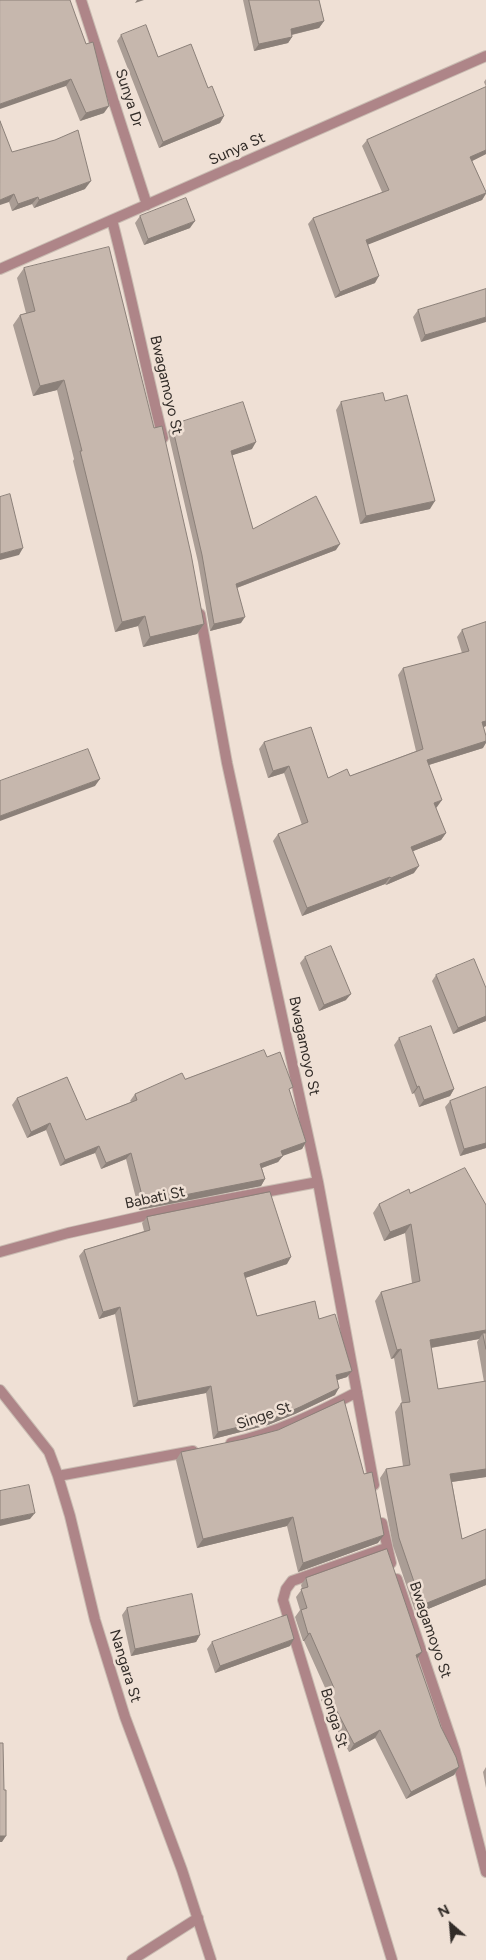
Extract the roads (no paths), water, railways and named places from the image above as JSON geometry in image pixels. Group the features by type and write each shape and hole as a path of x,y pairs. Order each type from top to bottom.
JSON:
{"street":[{"name":"Sunya Dr","path":"81,0 147,205"},
{"name":"Sunya St","path":"0,269 486,56"},
{"name":"Bwagamoyo St","path":"112,220 166,452"},
{"name":"Bwagamoyo St","path":"198,601 227,763 318,1182 386,1548 455,1751 486,1872"},
{"name":"Babati St","path":"0,1252 68,1233 174,1209 318,1182"},
{"name":"Nangara St","path":"0,1390 49,1452 58,1476 70,1516 95,1620 125,1717 182,1870 211,1960"},
{"name":"Singe St","path":"219,1445 270,1432 332,1405 356,1392"},
{"path":"58,1476 202,1449"},
{"name":"Bonga St","path":"386,1548 292,1581 286,1589 284,1600 392,1960"},
{"path":"132,1960 198,1918"}]}
